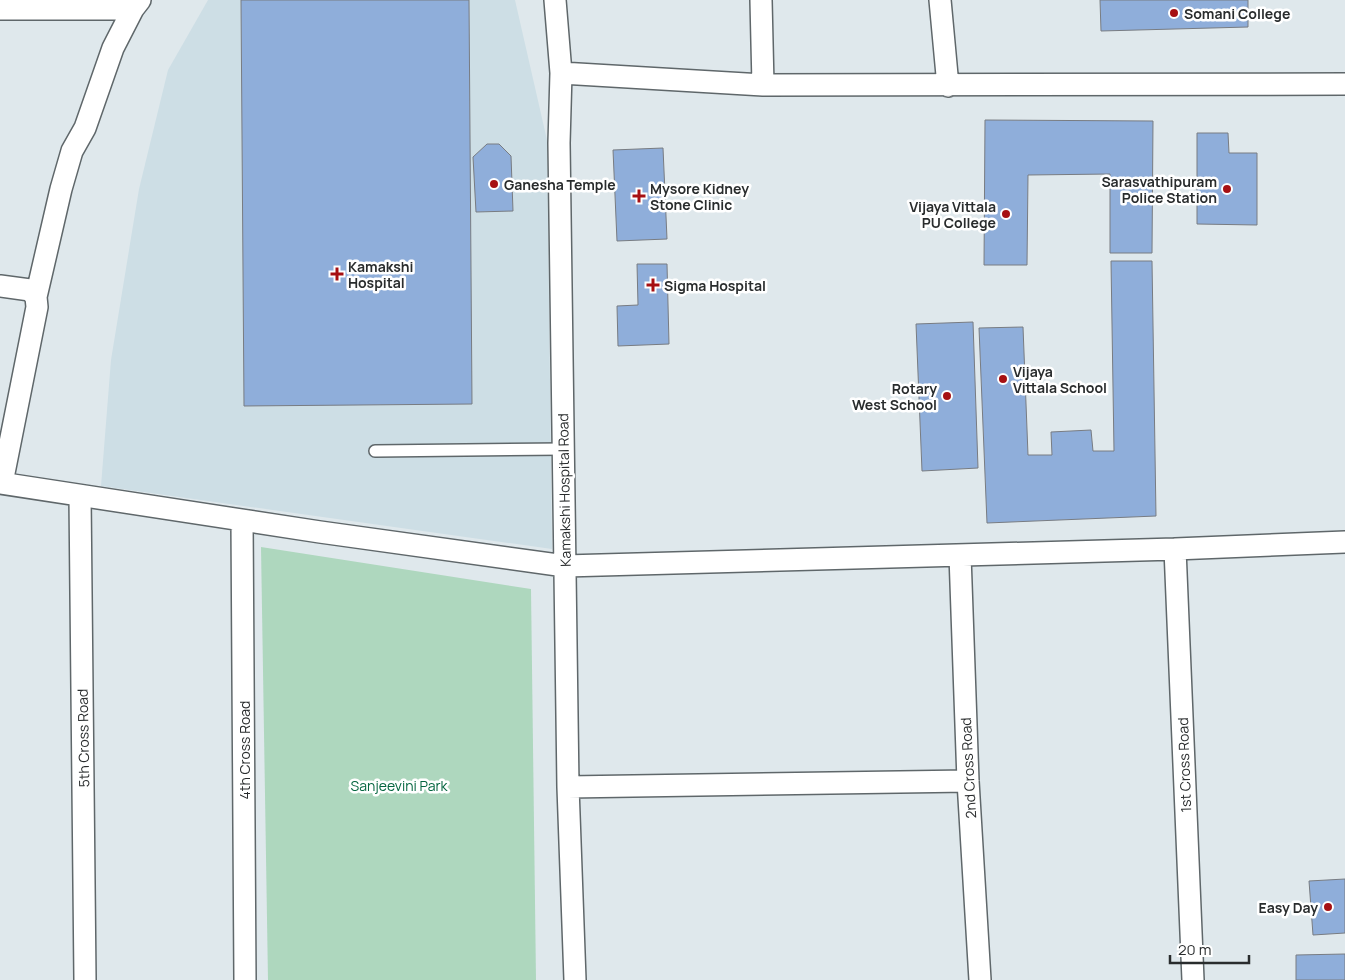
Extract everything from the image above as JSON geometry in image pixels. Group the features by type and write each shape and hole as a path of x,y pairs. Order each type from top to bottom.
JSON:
{"street":[{"name":"Kamakshi Hospital Road","path":"554,0 562,73 559,143 568,787 575,980"},
{"path":"761,0 763,85"},
{"path":"940,0 948,86"},
{"path":"0,10 99,4 136,4 113,48 85,128 72,151 61,189 36,297 37,307 1,483 242,520 565,566 1175,549 1345,542"},
{"path":"562,73 763,85 1345,84"},
{"path":"0,286 30,290 36,297"},
{"name":"5th Cross Road","path":"80,496 85,980"},
{"name":"4th Cross Road","path":"242,520 245,980"},
{"name":"1st Cross Road","path":"1175,549 1192,980"},
{"name":"2nd Cross Road","path":"960,555 968,782 980,980"},
{"path":"568,787 968,782"}],"lane":[{"path":"375,451 564,449"}],"shaded area":[{"name":"Kamakshi Hospital","path":"208,0 515,0 547,140 552,549 101,486 111,360 139,189 168,70"}],"green space":[{"name":"Sanjeevini Park","path":"261,547 531,589 536,980 268,980"}],"building":[{"name":"Kamakshi Hospital","path":"241,0 469,0 472,404 244,406"},
{"name":"Somani College","path":"1100,0 1248,0 1248,27 1101,31"},
{"name":"Vijaya Vittala PU College","path":"985,120 1153,121 1152,253 1110,253 1110,174 1028,175 1027,265 984,265"},
{"name":"Sarasvathipuram Police Station","path":"1197,133 1228,133 1229,153 1257,153 1257,225 1197,224"},
{"name":"Ganesha Temple","path":"487,144 499,144 511,156 513,211 476,212 473,157"},
{"path":"663,148 667,239 617,241 613,150"},
{"name":"Vijaya Vittala School","path":"1111,261 1152,261 1156,516 987,523 979,328 1023,327 1028,455 1052,455 1051,432 1091,430 1093,451 1114,451"},
{"path":"637,264 667,264 669,344 618,346 617,306 638,305"},
{"name":"Rotary West School","path":"973,322 978,468 922,471 916,324"},
{"name":"Easy Day","path":"1345,879 1345,933 1313,935 1309,881"},
{"path":"1345,954 1345,980 1296,980 1296,955"}],"place":[{"name":"Somani College","path":"1174,13"},
{"name":"Ganesha Temple","path":"494,184"},
{"name":"Sarasvathipuram Police Station","path":"1227,189"},
{"name":"Mysore Kidney Stone Clinic","path":"639,196"},
{"name":"Vijaya Vittala PU College","path":"1006,214"},
{"name":"Kamakshi Hospital","path":"337,274"},
{"name":"Sigma Hospital","path":"653,285"},
{"name":"Vijaya Vittala School","path":"1003,379"},
{"name":"Rotary West School","path":"947,396"},
{"name":"Easy Day","path":"1328,907"}]}
